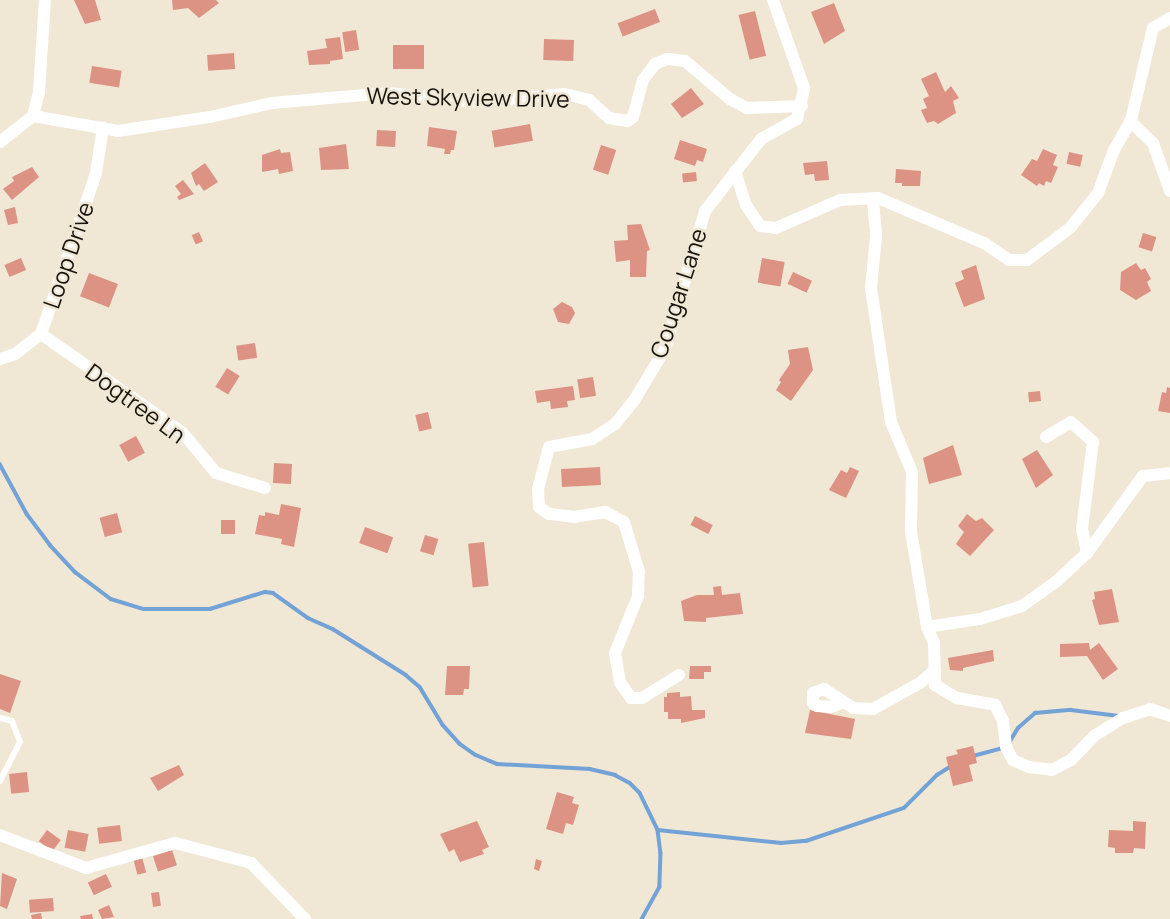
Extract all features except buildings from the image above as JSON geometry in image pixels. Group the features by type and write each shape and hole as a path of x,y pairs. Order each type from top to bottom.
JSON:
{"street":[{"path":"0,142 33,116 39,92 45,0"},
{"path":"772,0 798,66 804,88 802,106"},
{"path":"735,171 746,205 761,226 776,228 840,200 876,199 974,238 1009,260 1027,260 1070,228 1098,193 1114,149 1130,121 1153,28 1170,18"},
{"name":"West Skyview Drive","path":"33,116 118,131 210,117 272,103 388,93 476,102 564,94 589,100 609,118 628,121 633,117 643,80 655,64 667,58 685,61 730,99 747,108 802,106"},
{"name":"Cougar Lane","path":"679,676 642,698 631,698 620,682 615,653 638,596 639,572 624,522 605,512 575,517 549,514 539,507 538,489 549,447 593,439 615,424 635,399 665,349 705,211 761,139 797,119 802,106"},
{"path":"1130,121 1153,143 1170,191"},
{"name":"Loop Drive","path":"0,359 15,354 41,334 96,173 103,128"},
{"path":"876,199 876,236 870,288 891,422 912,472 911,532 927,627 934,643 935,685 957,698 995,705 1003,721 1009,753 1013,760 1029,767 1052,770 1071,760 1094,736 1123,719 1150,709 1170,716"},
{"name":"Dogtree Ln","path":"41,334 183,433 216,473 265,488"},
{"path":"1046,437 1071,422 1093,442 1082,529 1087,553"},
{"path":"927,627 980,619 1022,606 1058,580 1087,553 1143,476 1170,473"},
{"path":"841,703 853,708 873,709 920,683 934,670"},
{"path":"0,835 86,868 175,843 251,863 305,919"}],"lane":[{"path":"0,718 12,721 20,742 0,781"}],"waterway":[{"path":"0,464 27,514 50,545 75,572 111,599 144,609 210,609 265,592 273,593 308,618 333,629 406,675 420,687 443,725 460,744 476,755 497,764 590,769 615,775 630,783 640,793 658,830 661,853 660,887 642,919"},
{"path":"1009,743 1018,728 1035,713 1071,710 1119,716"},
{"path":"973,756 1003,748"},
{"path":"658,830 781,843 806,841 904,808 937,775 950,767"}]}
